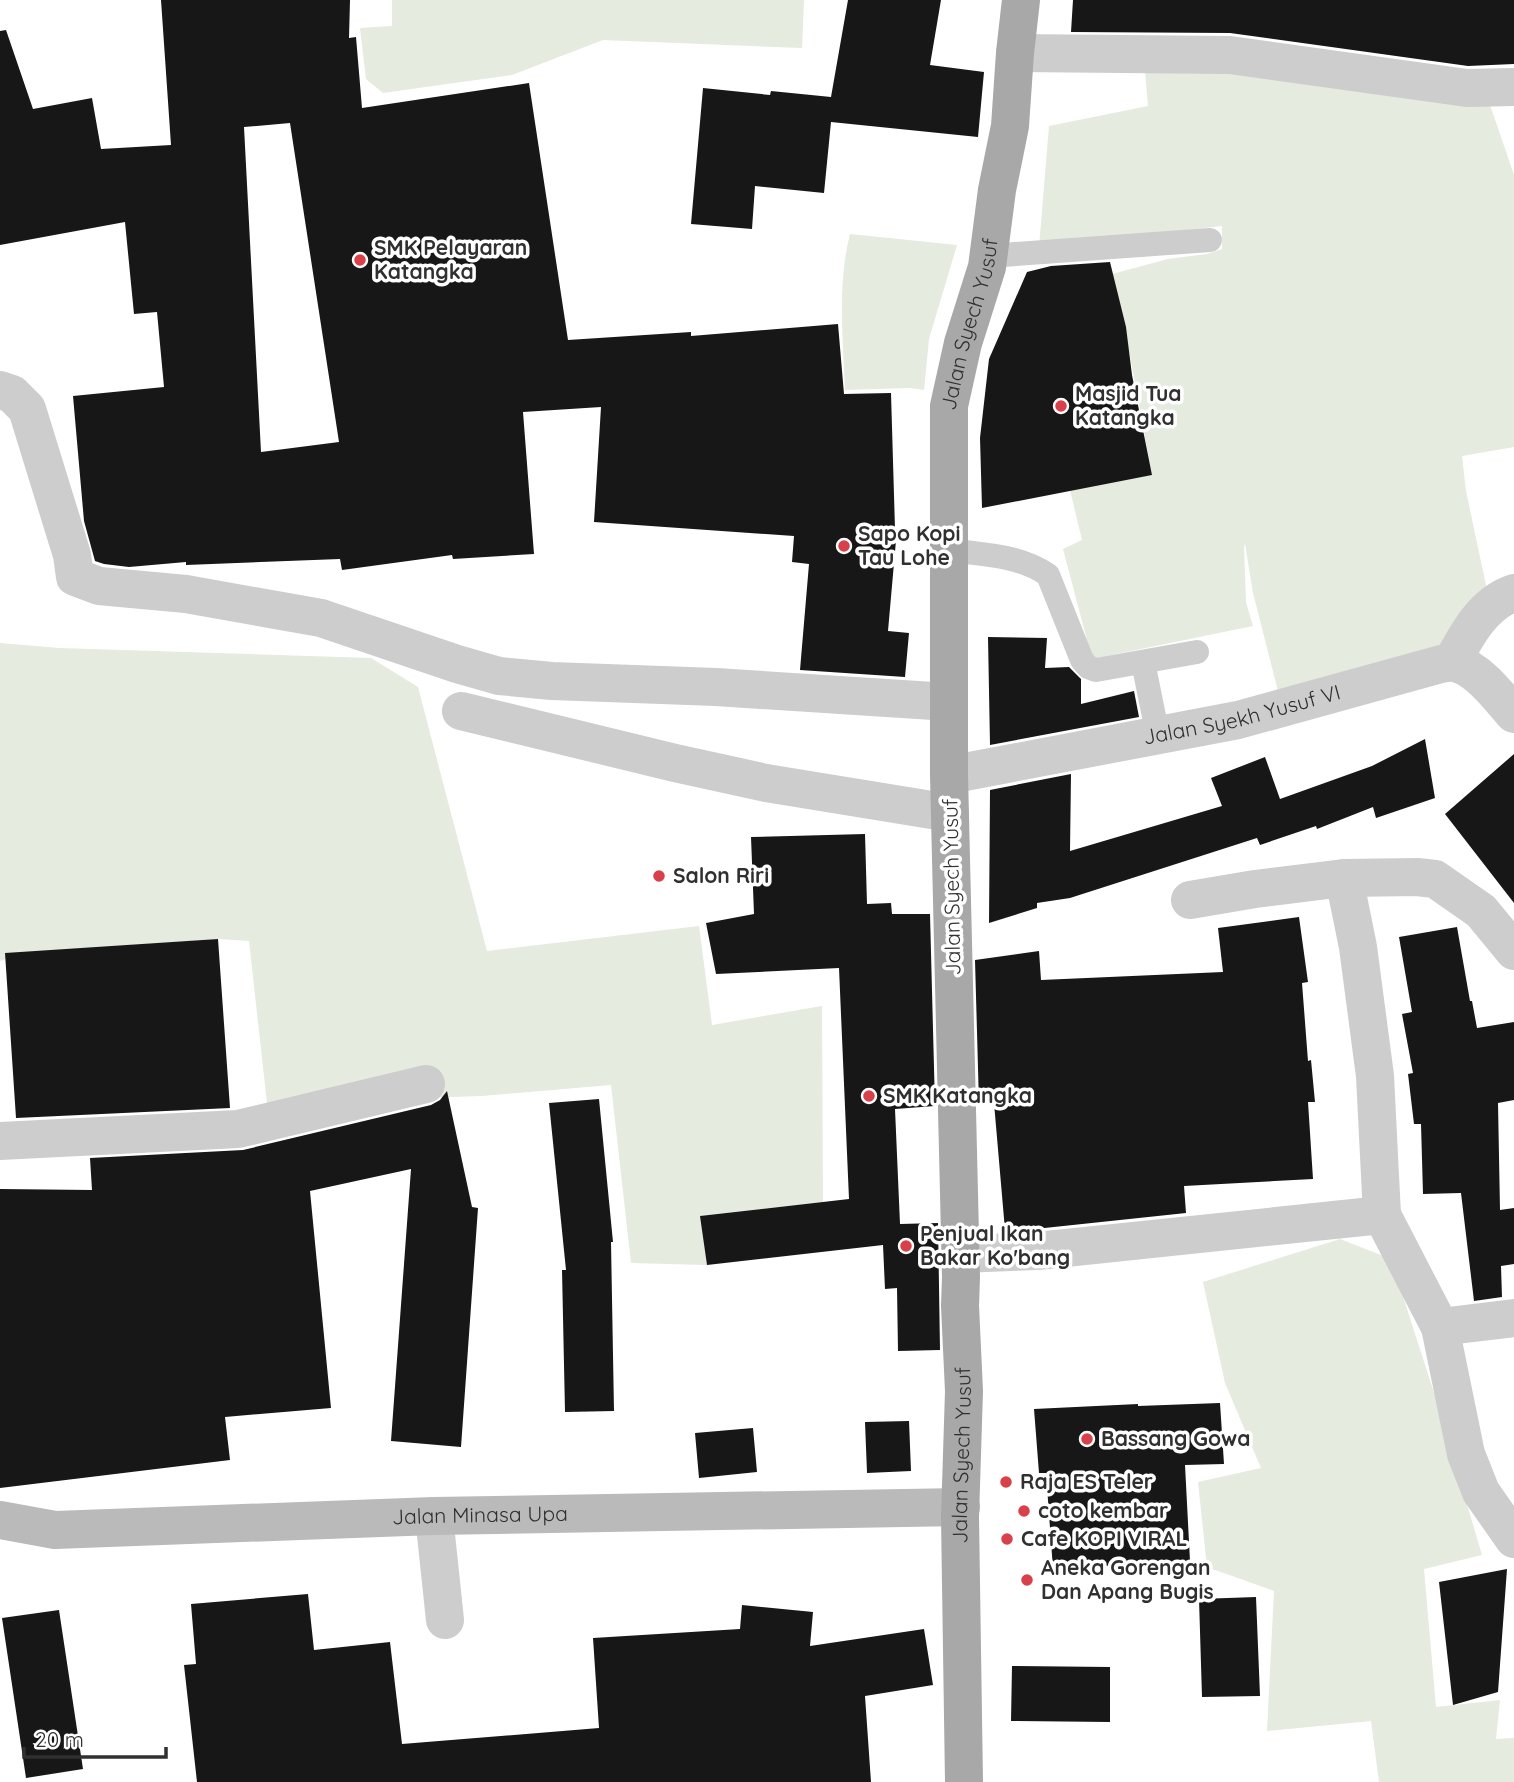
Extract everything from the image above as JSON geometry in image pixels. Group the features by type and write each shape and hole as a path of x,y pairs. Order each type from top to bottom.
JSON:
{"main road":[{"name":"Jalan Syech Yusuf","path":"964,1782 961,1507 964,1391 949,775 949,406 963,343 989,256 997,190 1010,126 1021,0"}],"street":[{"path":"1015,53 1230,55 1467,88 1514,87"},
{"path":"0,390 12,394 27,409 72,555 75,577 99,586 186,594 321,618 499,676 949,702"},
{"path":"1514,593 1495,603 1484,613 1465,638 1452,662 1460,664 1491,687 1514,714"},
{"name":"Jalan Syekh Yusuf VI","path":"949,775 1238,720 1452,662"},
{"path":"461,711 766,783 950,813"},
{"path":"1345,878 1358,947 1374,1076 1382,1215 1440,1327 1466,1454 1481,1492 1514,1539"},
{"path":"1190,900 1345,878 1435,879 1480,911 1514,951"},
{"path":"0,1141 238,1129 426,1084"},
{"path":"961,1254 1037,1251 1382,1215"},
{"path":"1440,1327 1514,1318"},
{"name":"Jalan Minasa Upa","path":"0,1520 55,1530 434,1516 961,1507"},
{"path":"434,1516 445,1620"}],"lane":[{"path":"989,256 1210,240"},
{"path":"950,550 1023,562 1048,575 1082,660 1088,667 1096,670 1197,652"},
{"path":"1143,662 1158,736"}],"shaded area":[{"path":"392,0 804,0 802,48 603,40 512,75 383,93 366,79 360,28 392,26"},
{"path":"1230,69 1490,105 1514,175 1514,447 1462,456 1466,491 1490,604 1446,649 1279,695 1253,593 1245,544 1246,602 1253,626 1092,659 1063,549 1082,540 1070,490 1152,475 1112,274 1168,259 1207,254 1222,249 1222,226 1039,247 1049,126 1148,106 1145,71"},
{"path":"850,234 957,245 929,339 924,390 845,390 842,292"},
{"path":"0,643 59,648 371,658 418,687 487,951 699,926 712,1025 822,1006 823,1202 701,1216 707,1265 631,1263 611,1085 482,1096 267,1103 249,941 218,939 28,952 0,961"},
{"path":"1340,1239 1391,1259 1482,1555 1424,1569 1436,1707 1500,1700 1496,1739 1514,1738 1514,1782 1379,1782 1371,1721 1267,1731 1274,1591 1207,1567 1198,1482 1261,1468 1225,1383 1203,1282"}],"building":[{"path":"161,0 350,0 349,38 356,37 362,108 529,83 568,340 691,332 691,336 838,324 844,394 891,393 897,529 888,631 909,633 905,677 800,670 809,564 792,562 794,536 594,522 601,407 523,412 534,554 453,559 452,555 342,570 340,559 186,565 186,562 129,567 95,561 84,521 73,396 164,387 157,312 134,314 125,222 0,245 0,31 6,30 33,109 92,98 101,149 171,145","holes":["290,123 339,442 261,452 244,127"]},
{"path":"848,0 941,0 930,65 984,72 978,137 831,122 824,193 755,186 752,229 691,224 703,88 770,95 771,91 831,97"},
{"path":"1073,0 1514,0 1514,64 1468,66 1230,33 1071,32"},
{"name":"Masjid Tua Katangka","path":"1110,262 1126,327 1132,375 1152,475 982,508 980,438 989,359 1027,272 1051,266"},
{"path":"988,637 1047,638 1045,668 1069,667 1081,679 1081,704 1134,691 1139,717 990,745"},
{"path":"1425,739 1435,798 1376,818 1373,807 1317,829 1316,826 1260,845 1257,838 1070,898 1037,903 1037,908 989,923 990,790 1071,774 1070,851 1222,806 1211,778 1265,757 1280,799 1372,766"},
{"path":"1514,754 1514,903 1445,814"},
{"path":"865,834 867,904 891,903 892,914 930,914 935,1106 895,1109 900,1224 938,1223 940,1350 898,1351 897,1288 885,1289 883,1245 707,1265 700,1216 849,1199 839,968 716,974 706,923 754,914 751,837"},
{"path":"1299,917 1308,982 1302,983 1308,1061 1311,1060 1315,1102 1308,1102 1313,1179 1184,1186 1186,1213 1005,1230 994,1103 979,1104 975,960 1039,951 1041,980 1223,972 1218,928"},
{"path":"1457,927 1477,1028 1514,1022 1514,1100 1498,1103 1500,1210 1514,1208 1514,1264 1501,1266 1502,1297 1474,1301 1461,1193 1423,1194 1421,1124 1414,1124 1408,1074 1413,1073 1402,1014 1412,1012 1399,937"},
{"path":"218,939 230,1108 16,1118 5,953"},
{"path":"447,1091 472,1207 478,1208 461,1447 391,1441 411,1169 310,1191 331,1408 225,1417 230,1460 0,1488 0,1189 92,1190 90,1158 243,1150 431,1105 440,1100"},
{"path":"599,1099 613,1242 614,1411 565,1412 562,1270 566,1270 549,1103"},
{"path":"1220,1403 1224,1464 1185,1465 1190,1561 1053,1569 1046,1473 1039,1473 1034,1409"},
{"path":"909,1421 911,1471 867,1473 865,1422"},
{"path":"753,1428 757,1472 699,1478 695,1433"},
{"path":"1507,1569 1498,1692 1453,1705 1439,1582"},
{"path":"308,1594 314,1650 390,1642 402,1744 599,1728 593,1638 740,1629 742,1605 813,1612 810,1646 924,1629 933,1685 865,1696 871,1782 197,1782 184,1665 196,1664 191,1604"},
{"path":"1256,1597 1260,1696 1202,1697 1199,1599"},
{"path":"59,1610 83,1769 26,1778 2,1618"},
{"path":"1012,1666 1110,1667 1110,1722 1011,1721"}],"place":[{"name":"SMK Pelayaran Katangka","path":"360,260"},
{"name":"Masjid Tua Katangka","path":"1061,406"},
{"name":"Sapo Kopi Tau Lohe","path":"844,546"},
{"name":"Salon Riri","path":"659,876"},
{"name":"SMK Katangka","path":"869,1096"},
{"name":"Penjual Ikan Bakar Ko'bang","path":"906,1246"},
{"name":"Bassang Gowa","path":"1087,1439"},
{"name":"Raja ES Teler","path":"1006,1482"},
{"name":"coto kembar","path":"1024,1511"},
{"name":"Cafe KOPI VIRAL","path":"1007,1539"},
{"name":"Aneka Gorengan Dan Apang Bugis","path":"1027,1580"}]}
